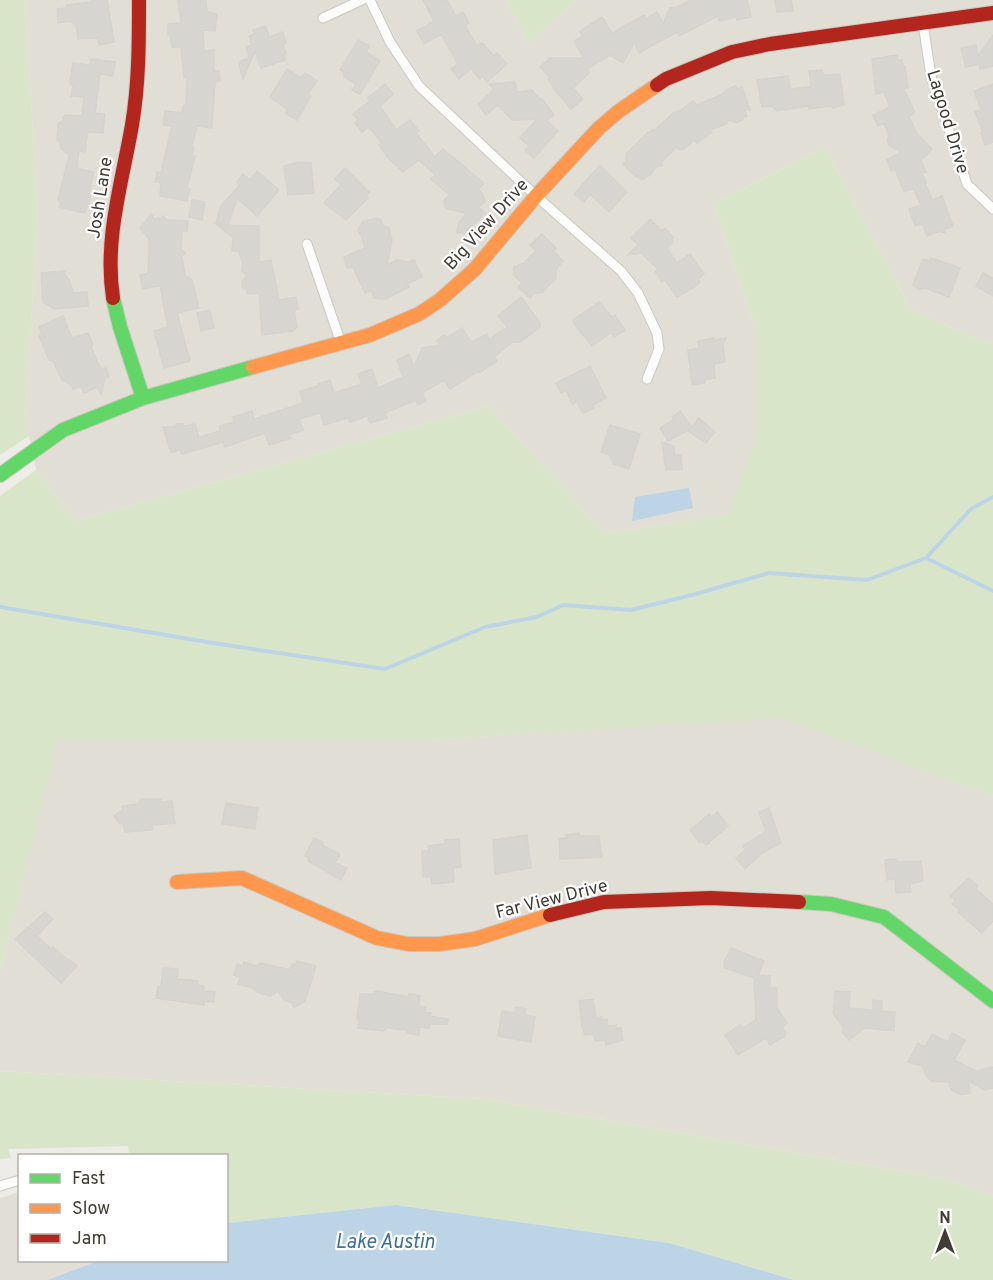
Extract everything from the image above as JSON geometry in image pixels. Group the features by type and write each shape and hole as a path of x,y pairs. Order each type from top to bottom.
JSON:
{"street":[{"name":"Josh Lane","path":"139,0 137,91 112,231 110,258 114,304 143,398"},
{"path":"323,18 362,0"},
{"path":"370,0 390,42 419,86 536,196 621,271 638,292 657,333 659,349 647,379"},
{"name":"Big View Drive","path":"0,475 63,430 143,398 370,335 419,314 440,300 475,269 536,196 599,128 666,79 732,52 770,44 993,13"},
{"name":"Lagood Drive","path":"923,24 931,76 967,184 993,209"},
{"path":"307,244 341,343"},
{"name":"Far View Drive","path":"177,882 242,878 377,938 408,944 440,944 475,939 540,918 603,902 711,898 831,904 884,917 993,1000"},
{"path":"0,1186 18,1181"}],"shaded area":[{"path":"25,0 506,0 528,43 577,0 993,0 993,343 982,341 911,310 825,147 714,204 756,329 756,442 730,514 604,534 489,406 75,521 36,470 25,418 38,216"},
{"path":"782,717 993,796 993,1197 952,1180 484,1099 0,1071 0,972 57,740 431,740"},
{"path":"18,1192 18,1262 95,1262 47,1280 0,1280 0,1198"}],"green space":[{"path":"0,0 25,0 38,216 25,418 29,436 0,455"},
{"path":"506,0 577,0 528,43"},
{"path":"825,147 911,310 982,341 993,343 993,796 782,718 431,740 58,740 0,972 0,496 36,470 75,521 489,406 604,534 729,514 755,442 756,329 714,204"},
{"path":"0,1071 484,1099 952,1180 993,1197 993,1280 794,1280 669,1243 396,1205 228,1223 228,1154 129,1154 128,1146 8,1149 11,1158 0,1159"}],"water":[{"path":"689,488 693,508 632,521 635,497"},
{"name":"Lake Austin","path":"396,1205 669,1243 794,1280 47,1280 95,1262 228,1262 228,1223"}],"building":[{"path":"92,0 107,0 114,42 99,45 98,38 78,39 76,25 70,21 58,23 57,9 67,8 67,5 92,2"},
{"path":"178,0 206,0 207,12 217,14 215,31 203,30 204,51 214,50 214,71 219,71 220,81 215,82 212,128 197,126 192,146 194,147 192,156 195,156 187,188 190,189 187,201 160,196 161,183 155,182 157,172 161,172 172,126 163,125 165,111 182,113 183,106 186,104 187,78 184,78 181,47 172,47 170,35 168,35 168,24 181,23"},
{"path":"423,0 447,0 456,16 463,12 469,23 465,25 477,46 482,43 494,56 497,53 507,64 487,82 482,76 480,79 471,69 459,79 451,69 458,64 441,34 424,44 417,31 434,21"},
{"path":"688,0 747,0 751,17 737,20 736,17 719,21 718,16 679,36 677,32 639,53 634,43 623,63 610,55 587,69 589,73 573,88 583,99 571,109 553,88 548,79 550,77 540,67 550,58 584,58 574,41 583,36 580,31 602,17 612,33 644,15 646,19 657,12 663,23 670,8 677,7"},
{"path":"775,0 791,0 793,11 777,12"},
{"path":"266,26 269,37 283,32 286,43 283,44 285,60 261,68 255,51 243,79 239,65 241,61 249,58 246,47 252,45 249,36 255,34 253,30"},
{"path":"993,35 993,66 980,69 979,64 966,67 961,48 976,45 978,56"},
{"path":"358,40 369,46 366,52 380,61 360,94 352,90 356,84 344,77 344,72 340,70"},
{"path":"897,55 898,61 902,60 905,66 908,88 904,89 915,113 909,116 917,134 932,149 921,160 926,172 922,173 925,183 932,200 942,196 953,226 945,229 945,233 940,231 927,236 922,223 915,226 909,209 921,205 913,188 904,192 895,169 891,171 887,160 901,152 889,145 887,141 889,135 884,123 878,126 873,115 890,107 884,92 876,94 872,59"},
{"path":"91,59 115,62 113,76 100,74 95,113 105,114 103,133 88,132 85,152 79,151 77,168 94,172 88,195 91,196 85,213 59,207 61,202 58,201 69,155 61,149 57,139 58,124 63,121 63,117 66,115 82,116 84,97 71,96 73,63 90,65"},
{"path":"287,69 301,78 305,73 317,81 308,94 311,96 297,120 285,113 288,110 270,97"},
{"path":"822,70 823,75 840,74 844,105 809,109 809,106 777,111 772,106 762,107 757,80 788,76 790,89 811,87 809,71"},
{"path":"514,82 517,92 532,90 554,115 547,121 558,131 534,158 525,150 529,146 520,138 537,119 512,120 498,105 486,115 478,105 494,89 489,84"},
{"path":"385,84 393,94 380,106 396,130 410,120 419,131 416,133 435,157 443,149 484,183 478,190 483,194 485,202 478,207 485,213 465,233 457,232 458,224 467,213 445,207 444,201 449,195 431,179 435,175 419,160 403,172 386,155 379,145 382,143 369,127 362,132 355,123 358,120 353,114 371,100 367,98"},
{"path":"993,84 993,142 985,145 981,133 983,132 975,112 981,110 974,91"},
{"path":"736,86 737,89 742,87 750,110 745,110 747,116 741,121 737,123 729,120 726,124 710,130 712,132 697,143 694,140 684,149 679,150 676,147 662,162 662,166 656,167 642,180 623,164 626,161 626,154 648,132 653,129 654,131 673,113 693,101 697,105"},
{"path":"299,162 311,163 314,193 288,195 284,166"},
{"path":"600,165 627,192 609,212 590,194 584,202 574,194"},
{"path":"345,168 369,192 366,196 368,198 346,220 324,203 341,185 335,179"},
{"path":"257,171 279,190 257,216 237,198 228,225 259,226 259,262 271,260 279,300 296,297 298,309 294,310 297,327 293,331 262,335 259,293 247,294 247,290 242,287 242,282 247,275 242,271 243,264 239,251 232,251 233,238 216,224 222,225 216,223 221,206 239,186 237,182 243,174 250,180"},
{"path":"192,200 205,202 202,220 189,217"},
{"path":"151,214 155,219 163,216 167,220 188,221 187,231 182,231 181,249 185,253 182,257 185,276 192,280 199,308 177,313 190,361 164,368 154,331 168,327 160,286 143,289 140,275 148,273 149,239 140,228"},
{"path":"377,218 381,220 382,225 389,228 392,240 387,265 397,260 408,262 414,260 422,277 407,284 409,287 386,299 374,298 371,290 365,293 353,267 347,268 344,257 365,248 358,231 362,222"},
{"path":"650,219 662,231 665,228 673,237 672,243 667,248 677,263 690,254 704,274 693,288 677,297 665,280 662,282 655,271 658,269 641,253 628,255 638,245 631,238"},
{"path":"542,234 556,248 553,251 563,261 556,269 556,278 542,293 535,293 530,298 518,287 522,283 513,274 514,267 524,263 536,251 530,245"},
{"path":"931,258 960,268 949,297 925,288 920,290 913,285 923,259 930,261"},
{"path":"65,271 73,293 87,292 88,306 54,309 43,302 41,273"},
{"path":"983,273 993,278 993,296 976,286"},
{"path":"521,297 540,323 540,327 520,342 513,342 494,357 497,361 479,373 478,371 450,389 444,380 422,393 426,401 418,405 416,401 406,404 385,413 387,418 370,423 367,416 350,422 348,418 324,425 320,413 299,419 303,430 289,435 291,438 269,445 265,433 225,447 223,442 182,454 180,450 171,452 163,427 195,424 199,437 220,431 219,426 234,422 233,417 252,411 254,419 303,403 300,391 330,380 334,393 362,384 358,374 372,369 378,388 403,377 397,360 409,354 414,367 422,348 440,345 437,340 444,335 446,338 462,328 471,342 487,334 489,339 507,327 498,316"},
{"path":"599,302 612,317 615,315 625,330 614,337 611,333 592,346 573,320"},
{"path":"210,310 214,328 201,331 197,313"},
{"path":"63,316 72,338 88,333 98,363 102,370 106,368 109,377 105,378 101,394 97,387 84,393 81,386 73,389 71,385 62,380 53,361 49,360 39,336 42,335 39,327"},
{"path":"714,338 714,340 726,338 723,345 725,362 714,364 715,378 704,380 705,383 692,385 688,350 699,348 698,341"},
{"path":"590,366 606,398 593,405 594,408 583,413 577,402 572,404 566,390 561,393 556,383"},
{"path":"680,411 692,427 699,418 715,432 706,443 688,431 690,429 668,441 660,428 674,419 672,417"},
{"path":"610,425 640,434 629,469 613,464 610,455 601,452"},
{"path":"662,442 674,446 675,455 681,455 682,469 666,470"},
{"path":"141,799 172,801 175,823 152,825 152,830 125,832 123,823 119,823 114,816 122,810 122,806 138,804"},
{"path":"226,803 258,808 255,829 222,824"},
{"path":"769,808 781,843 762,853 745,869 736,858 745,850 743,846 766,831 759,812"},
{"path":"717,812 728,826 706,845 702,841 700,843 690,830 709,814 711,817"},
{"path":"579,833 579,836 599,836 602,857 560,859 559,839 566,838 566,835"},
{"path":"527,835 531,868 495,874 493,840"},
{"path":"314,838 340,854 335,863 347,868 341,880 308,861 309,858 305,856"},
{"path":"459,839 461,867 453,868 454,882 432,884 431,877 423,877 422,851 429,851 428,846 445,844 445,840"},
{"path":"896,859 901,862 921,861 923,881 910,884 911,892 896,893 895,879 887,880 885,860"},
{"path":"969,878 978,886 976,889 993,904 993,921 982,933 958,912 960,910 952,904 955,900 950,896"},
{"path":"45,912 53,919 37,936 51,949 53,947 77,966 61,983 15,939"},
{"path":"731,948 764,961 758,975 770,976 770,988 777,988 777,1008 787,1023 782,1027 786,1033 783,1034 785,1036 770,1045 766,1038 738,1055 725,1035 740,1025 743,1028 756,1020 754,978 725,968 724,962"},
{"path":"297,961 316,966 305,1001 294,1008 292,1003 284,1000 278,991 270,996 257,992 253,988 238,984 240,977 234,975 237,964 243,966 244,962 290,970 292,964 296,965"},
{"path":"163,968 178,969 177,979 198,981 198,985 204,986 203,991 215,992 214,1002 204,1001 204,1005 156,998 158,986 161,986"},
{"path":"377,991 409,997 409,994 420,996 419,1006 426,1007 425,1012 431,1013 430,1016 448,1019 447,1024 430,1024 429,1028 420,1027 419,1035 408,1033 406,1030 387,1028 383,1031 358,1028 360,994 374,994"},
{"path":"835,991 850,992 849,1008 873,1010 873,1000 882,1001 882,1011 895,1012 894,1031 865,1028 849,1040 843,1033 843,1026 833,1014"},
{"path":"593,999 596,1018 607,1019 608,1026 616,1025 616,1029 621,1028 623,1040 606,1045 605,1040 595,1041 594,1034 585,1035 579,1001"},
{"path":"516,1007 526,1009 525,1015 535,1017 531,1042 498,1036 502,1011 515,1013"},
{"path":"952,1033 965,1040 954,1060 976,1071 993,1067 993,1088 984,1090 968,1080 970,1093 962,1095 951,1090 949,1082 932,1081 927,1077 922,1066 908,1062 918,1043 925,1047 932,1034 948,1042"}],"waterway":[{"path":"926,558 971,509 993,497"},
{"path":"0,607 385,669 485,627 537,617 563,605 631,610 769,573 867,580 926,558 993,591"}],"traffic: fast":[{"path":"113,298 143,398"},
{"path":"0,475 63,430 143,398 253,367"},
{"path":"799,902 831,904 884,917 993,1001"}],"traffic: slow":[{"path":"253,367 370,335 419,314 440,300 475,269 536,196 599,128 657,85"},
{"path":"177,882 242,878 377,938 408,944 440,944 475,939 550,915"}],"traffic: jam":[{"path":"113,298 112,233 136,94 139,0"},
{"path":"657,85 666,79 732,52 770,44 993,13"},
{"path":"550,915 604,902 711,898 799,902"}]}
